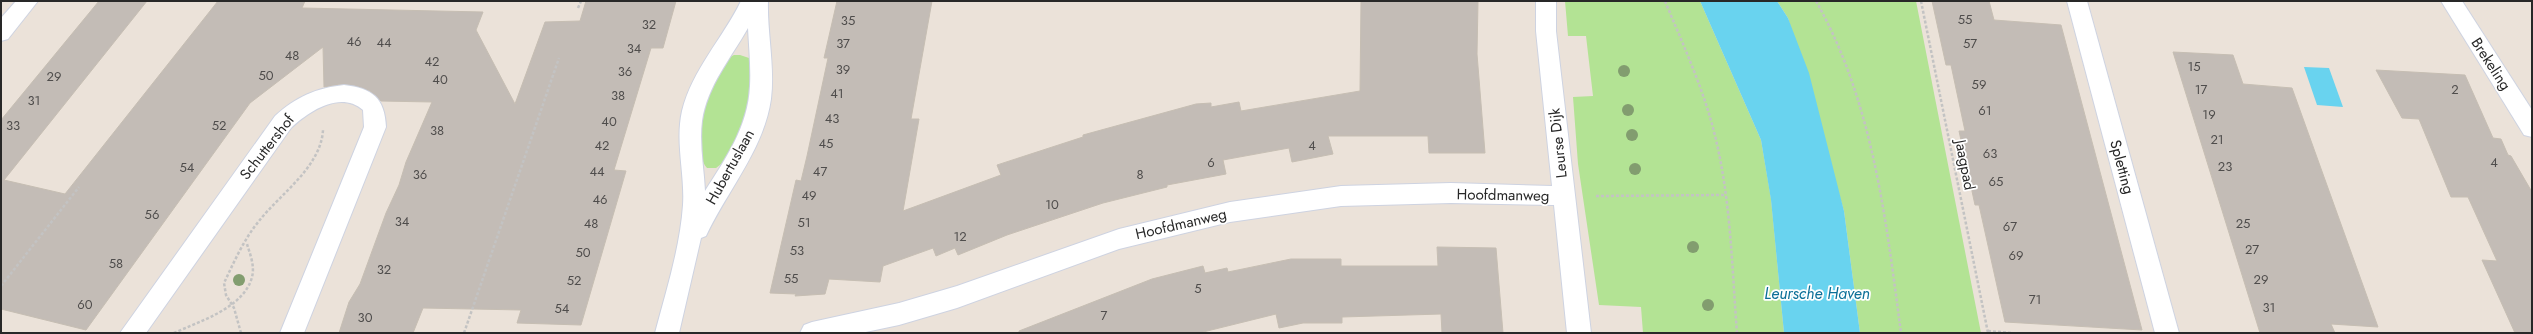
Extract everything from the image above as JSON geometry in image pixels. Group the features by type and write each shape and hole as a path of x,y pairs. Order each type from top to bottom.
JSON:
{"street":[{"path":"1,33 28,1"},
{"name":"Hubertuslaan","path":"667,333 690,237 694,205 691,133 693,113 707,74 737,29 751,1"},
{"name":"Hubertuslaan","path":"680,282 703,216 719,184 745,144 757,114 762,75 757,37 758,1"},
{"name":"Leurse Dijk","path":"1546,1 1546,31 1579,333"},
{"name":"Spletting","path":"2077,1 2167,333"},
{"name":"Brekeling","path":"2451,1 2532,128"},
{"name":"Schuttershof","path":"132,333 272,136 296,110 316,100 343,95 360,96 372,104 377,114 371,140 292,333"},
{"name":"Hoofdmanweg","path":"812,333 899,314 956,297 1119,239 1230,212 1341,196 1451,193 1564,196"}],"path":[{"path":"578,8 581,1"},
{"path":"1665,1 1700,90 1716,140 1725,195 1737,333"},
{"path":"1816,1 1829,24 1856,93 1881,191 1901,333"},
{"name":"Jaagpad","path":"1921,1 1988,332"},
{"path":"464,333 559,58"},
{"path":"241,333 234,308 230,305 224,293 224,283 259,221 307,168 323,137 316,100"},
{"path":"1,286 79,187"},
{"path":"1564,196 1725,195"},
{"path":"174,333 214,315 230,305 246,290 252,279 253,269 247,243"},
{"path":"1988,332 2012,333"}],"green space":[{"path":"1565,1 1700,1 1761,140 1771,199 1784,333 1643,333 1641,307 1599,305 1578,164 1573,97 1593,96 1586,36 1568,36"},
{"path":"1777,1 1916,1 1981,333 1860,333 1844,211 1788,18"},
{"path":"734,55 749,58 752,68 748,114 725,161 716,168 707,168 703,162 699,145 702,109 706,96 728,58"}],"water":[{"name":"Leursche Haven","path":"1700,1 1777,1 1788,18 1809,73 1844,211 1860,333 1784,333 1771,200 1761,140"},
{"path":"2304,67 2329,68 2343,107 2317,105"}],"building":[{"path":"99,1 147,1 4,180 65,194 218,1 305,1 302,8 483,12 476,30 515,104 545,22 580,21 586,1 676,1 663,48 651,48 614,170 626,171 581,325 517,323 521,310 423,308 413,333 339,333 349,302 360,284 386,213 399,185 406,162 432,102 381,101 370,91 344,84 324,87 323,47 250,103 86,330 1,309 1,120"},
{"path":"837,1 932,1 911,119 919,119 903,211 1001,175 997,165 1083,137 1083,135 1196,104 1211,103 1211,107 1239,102 1241,111 1360,91 1361,1 1478,1 1477,54 1485,153 1429,153 1428,136 1328,136 1333,154 1292,162 1289,148 1223,160 1226,174 1167,185 1167,187 1103,203 1007,235 958,255 955,248 936,256 933,248 883,266 880,282 829,279 825,294 795,296 796,294 770,293 796,180 801,181 807,156 828,58 824,58"},
{"path":"1932,1 1989,1 1994,20 2061,25 2142,330 2005,322 1979,205 1975,205 1959,131 1965,131 1951,65 1946,65"},
{"path":"2173,52 2233,55 2243,84 2292,88 2378,327 2331,324 2335,333 2260,333"},
{"path":"2376,70 2465,75 2493,138 2501,139 2508,155 2511,156 2532,192 2532,333 2515,333 2482,260 2497,261 2468,197 2451,197 2419,119 2402,118"},
{"path":"1437,247 1496,248 1503,333 1442,333 1441,314 1342,317 1342,323 1303,323 1279,328 1276,314 1199,333 1019,333 1019,331 1152,279 1203,266 1205,273 1227,268 1228,272 1291,259 1341,259 1341,266 1438,266"}]}
